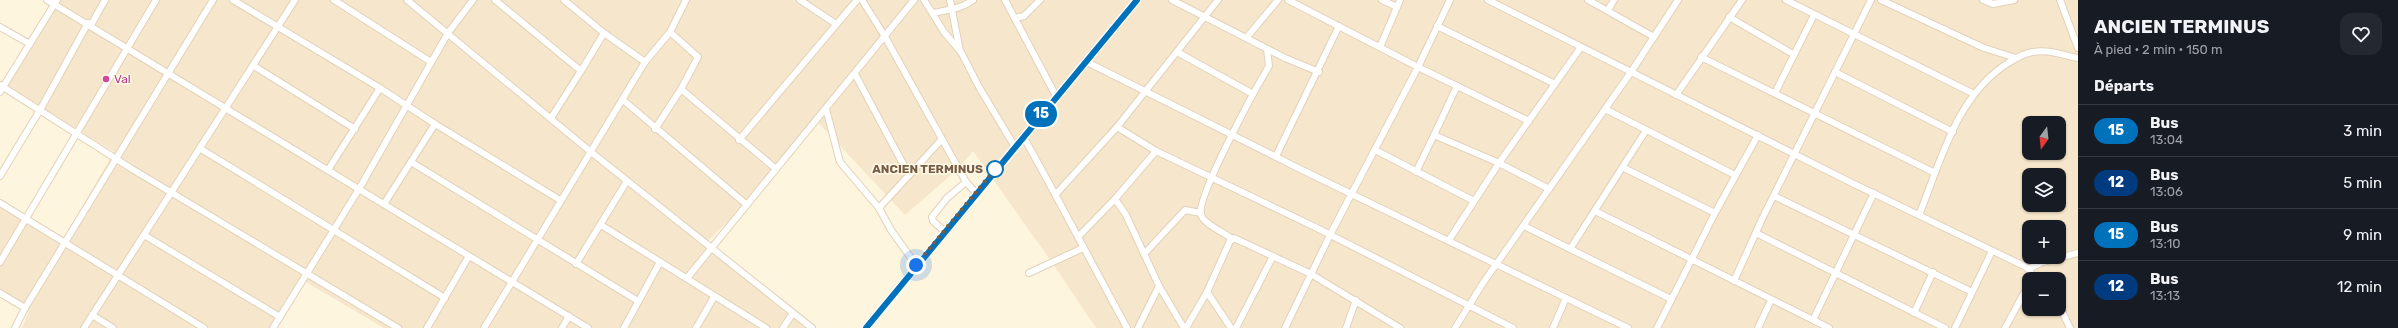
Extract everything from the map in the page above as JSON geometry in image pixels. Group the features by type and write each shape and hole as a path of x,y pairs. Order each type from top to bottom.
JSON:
{"street":[{"path":"47,0 55,2 226,108 588,328"},
{"path":"0,176 89,24 105,0"},
{"path":"0,262 156,0"},
{"path":"15,328 25,308 117,160 213,0"},
{"path":"233,0 380,88 407,107 560,200"},
{"path":"84,328 173,193 295,0"},
{"path":"334,0 431,62"},
{"path":"406,0 591,152 812,328"},
{"path":"273,328 306,272 359,189 448,33 473,0"},
{"path":"494,0 581,71"},
{"path":"564,0 604,33 645,62"},
{"path":"484,328 560,200 591,152 645,62 670,32 686,0"},
{"path":"800,0 836,24"},
{"path":"739,140 836,24 858,0"},
{"path":"862,0 884,35 966,182 976,193"},
{"path":"687,278 710,247 747,205 816,118 826,109 855,74 884,35 914,0"},
{"path":"924,0 944,32 961,52 979,88 1015,147"},
{"path":"950,0 954,10 961,52"},
{"path":"933,13 954,10 966,6 973,0"},
{"path":"1005,0 1056,96"},
{"path":"1015,18 1024,16 1040,0"},
{"path":"866,328 1085,60 1137,0"},
{"path":"1172,0 1204,18 1248,37 1267,49 1319,72"},
{"path":"1056,194 1117,127 1218,0"},
{"path":"1248,37 1278,0"},
{"path":"1288,0 1418,67 1529,121"},
{"path":"1382,0 1396,7"},
{"path":"1380,47 1400,0"},
{"path":"1285,328 1330,235 1418,67 1450,0"},
{"path":"1488,0 1676,95 1758,134 1874,194 2028,268 2031,272"},
{"path":"1588,0 1654,37"},
{"path":"1608,10 1614,0"},
{"path":"1455,328 1549,189 1631,72 1678,0"},
{"path":"1676,95 1742,0"},
{"path":"1786,0 1974,94"},
{"path":"1734,281 1814,113 1871,0"},
{"path":"1881,0 1984,48 2016,58"},
{"path":"1983,0 1993,4 2014,0"},
{"path":"2060,0 2078,48"},
{"path":"55,2 1,88 40,110 117,160 398,328"},
{"path":"1776,94 1793,54 1814,15"},
{"path":"1729,17 1793,54"},
{"path":"1276,156 1319,72 1339,26"},
{"path":"1437,26 1555,84"},
{"path":"0,27 30,44"},
{"path":"655,129 681,89 698,57 670,32"},
{"path":"551,118 604,33"},
{"path":"1449,240 1499,163 1581,47"},
{"path":"1267,49 1269,66 1253,94 1212,176 1201,213 1205,221 1232,239 1236,238 1311,274 1400,328"},
{"path":"1919,215 1953,132 1974,94 1990,76 2016,58 2028,52 2043,51 2078,58"},
{"path":"1177,52 1253,94"},
{"path":"1701,58 1935,173"},
{"path":"1085,60 1276,156 1628,328"},
{"path":"254,66 354,129"},
{"path":"1835,72 1953,132"},
{"path":"855,74 909,175"},
{"path":"1416,172 1457,86"},
{"path":"328,170 380,88"},
{"path":"681,89 739,140 776,169"},
{"path":"623,100 655,129 747,205"},
{"path":"826,109 840,162 879,208 891,230 916,265"},
{"path":"1605,109 1645,132 1735,175"},
{"path":"384,204 435,124"},
{"path":"1117,127 1156,151 1212,176 1470,305 1509,327"},
{"path":"1570,249 1624,168 1645,132"},
{"path":"1657,328 1715,213 1758,134"},
{"path":"1434,135 1499,163 1549,189"},
{"path":"1023,136 1056,194 1083,248 1127,328"},
{"path":"879,208 942,138"},
{"path":"201,149 445,298"},
{"path":"1375,150 1474,201"},
{"path":"1078,237 1115,200 1156,151"},
{"path":"411,162 638,302"},
{"path":"1624,168 1715,213"},
{"path":"576,264 627,181"},
{"path":"944,231 933,221 932,217 947,198 966,182"},
{"path":"1813,320 1874,194"},
{"path":"1774,196 1972,292"},
{"path":"1115,200 1126,215 1159,286 1185,328 1207,292 1232,239"},
{"path":"0,203 64,244 204,328"},
{"path":"1144,254 1185,210 1201,213"},
{"path":"1595,211 1828,328"},
{"path":"601,225 687,278 714,298 766,328"},
{"path":"1524,226 1672,299"},
{"path":"1756,233 1944,328"},
{"path":"144,235 280,317"},
{"path":"1029,272 1083,248"},
{"path":"1954,328 1992,251"},
{"path":"2028,268 2078,253"},
{"path":"427,328 469,256"},
{"path":"1236,328 1273,256"},
{"path":"624,328 660,262"},
{"path":"1914,313 1933,272"},
{"path":"1138,328 1159,286"},
{"path":"1207,292 1231,328"},
{"path":"2,295 25,308"},
{"path":"2005,328 2022,297"},
{"path":"696,328 714,298"},
{"path":"1553,328 1566,298"},
{"path":"1346,328 1356,300"},
{"path":"1758,328 1771,300"},
{"path":"783,328 793,313"},
{"path":"92,315 113,328"},
{"path":"562,328 569,316"},
{"path":"2064,316 2070,328"}],"shaded area":[{"path":"56,0 2078,0 2078,328 1096,328 1051,261 973,151 959,168 905,215 814,118 742,207 705,244 814,328 384,328 304,281 276,328 22,328 29,312 0,296 0,203 63,240 114,152 5,86"}],"bus line":[{"name":"15","path":"866,328 898,286 988,180 996,168 1015,147 1085,60 1137,0"}],"place":[{"name":"Val","path":"106,79"},
{"name":"ANCIEN TERMINUS","path":"995,169"}],"route":[{"path":"916,265 988,180 996,168 995,169"}]}
